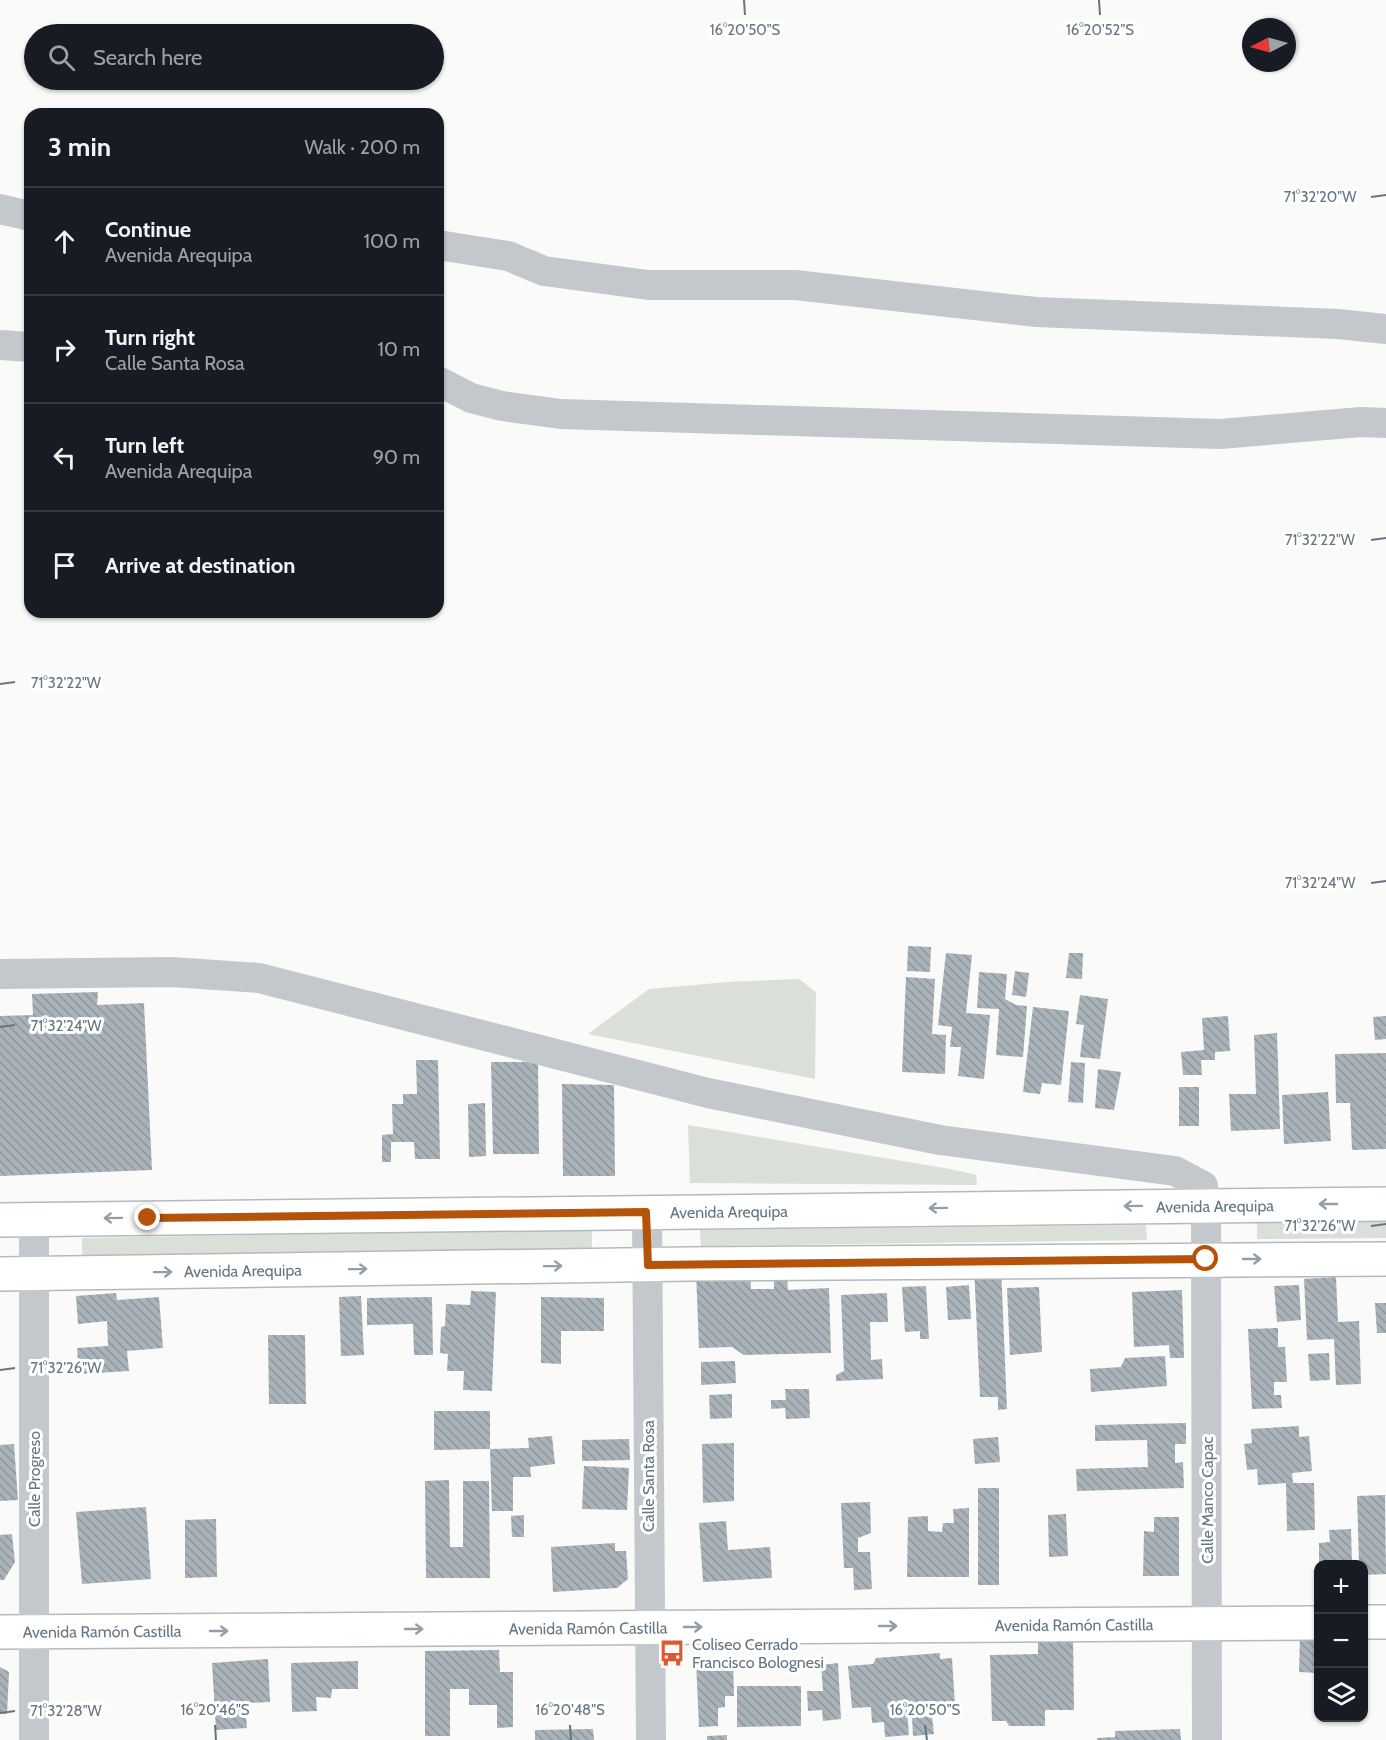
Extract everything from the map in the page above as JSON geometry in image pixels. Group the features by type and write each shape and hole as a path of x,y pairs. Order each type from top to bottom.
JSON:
{"main road":[{"name":"Avenida Arequipa","path":"0,1220 1386,1204"},
{"name":"Avenida Arequipa","path":"0,1274 648,1265 1386,1259"},
{"path":"1368,1622 1386,1622"},
{"name":"Avenida Ramón Castilla","path":"0,1632 1314,1623"}],"street":[{"path":"0,208 24,214"},
{"path":"444,246 508,256 544,271 648,285 795,285 1036,312 1338,324 1386,330"},
{"path":"0,345 24,347"},
{"path":"444,384 471,398 502,406 561,414 1220,434 1361,422 1386,423"},
{"path":"0,974 171,972 259,978 708,1093 939,1140 1175,1171 1203,1186 1206,1205"},
{"name":"Calle Manco Capac","path":"1206,1205 1207,1740"},
{"name":"Calle Santa Rosa","path":"646,1212 651,1740"},
{"name":"Calle Progreso","path":"34,1219 34,1740"}],"shaded area":[{"path":"799,979 816,992 815,1079 588,1034 649,989"},
{"path":"688,1125 950,1169 976,1175 977,1185 690,1183"},
{"path":"1386,1220 1386,1238 1257,1239 1257,1221"},
{"path":"1146,1225 1147,1240 701,1246 700,1230"},
{"path":"592,1229 592,1250 82,1259 82,1238"}],"building":[{"path":"908,946 931,947 930,972 907,971"},
{"path":"946,953 972,955 966,1013 990,1015 984,1079 958,1076 961,1047 950,1047 952,1027 938,1025"},
{"path":"1069,953 1083,953 1082,979 1066,978"},
{"path":"1015,971 1029,973 1026,997 1012,995"},
{"path":"979,972 1007,974 1005,999 1016,1005 1027,1006 1023,1057 996,1055 999,1009 977,1008"},
{"path":"906,977 935,979 932,1034 946,1035 945,1074 902,1072"},
{"path":"98,992 97,1005 144,1003 152,1170 0,1176 0,1016 33,1015 32,994"},
{"path":"1080,995 1108,999 1100,1059 1080,1057 1084,1025 1076,1024"},
{"path":"1033,1007 1069,1011 1061,1085 1042,1083 1040,1094 1023,1092"},
{"path":"1228,1016 1230,1051 1215,1052 1215,1060 1201,1060 1202,1075 1183,1075 1181,1052 1204,1050 1202,1018"},
{"path":"1386,1016 1386,1039 1375,1040 1373,1017"},
{"path":"1277,1033 1280,1129 1231,1131 1229,1094 1256,1094 1254,1035"},
{"path":"1386,1053 1386,1149 1352,1150 1350,1103 1336,1103 1335,1054"},
{"path":"416,1060 438,1060 440,1159 415,1159 414,1142 391,1142 391,1162 382,1162 382,1135 393,1134 392,1104 403,1104 403,1094 417,1094"},
{"path":"491,1062 538,1062 539,1154 493,1154"},
{"path":"1071,1062 1085,1063 1083,1103 1068,1102"},
{"path":"1098,1069 1121,1072 1114,1110 1095,1108"},
{"path":"562,1084 614,1085 615,1176 563,1176"},
{"path":"1179,1087 1199,1087 1199,1126 1179,1126"},
{"path":"1328,1092 1331,1141 1284,1144 1282,1095"},
{"path":"485,1103 486,1156 469,1157 468,1104"},
{"path":"1001,1265 1007,1409 998,1410 998,1397 980,1397 974,1266"},
{"path":"750,1270 751,1289 774,1289 774,1279 787,1278 788,1290 829,1288 831,1353 744,1355 732,1347 699,1348 696,1271"},
{"path":"1336,1277 1338,1322 1359,1321 1361,1384 1336,1385 1334,1339 1307,1340 1304,1279"},
{"path":"969,1285 971,1319 948,1320 946,1287"},
{"path":"1299,1285 1301,1320 1277,1322 1274,1286"},
{"path":"926,1286 929,1339 920,1339 920,1331 905,1332 902,1287"},
{"path":"1039,1287 1042,1352 1010,1355 1007,1288"},
{"path":"1182,1290 1184,1358 1170,1358 1169,1345 1134,1347 1132,1292"},
{"path":"471,1291 496,1292 492,1391 463,1390 464,1371 447,1371 448,1354 440,1353 441,1327 445,1326 446,1304 470,1305"},
{"path":"116,1293 117,1300 159,1297 163,1348 127,1351 129,1371 79,1374 77,1348 108,1346 107,1321 78,1324 76,1296"},
{"path":"887,1293 888,1322 870,1322 871,1360 882,1359 883,1379 836,1381 836,1375 844,1371 841,1295"},
{"path":"361,1296 364,1355 341,1356 339,1297"},
{"path":"432,1297 433,1355 414,1355 413,1324 367,1325 367,1298"},
{"path":"541,1297 604,1298 604,1331 561,1331 561,1364 541,1363"},
{"path":"1375,1303 1386,1303 1386,1333 1377,1333"},
{"path":"1278,1328 1278,1347 1285,1347 1287,1382 1274,1382 1274,1395 1281,1395 1282,1408 1252,1409 1248,1329"},
{"path":"268,1335 305,1335 306,1404 269,1404"},
{"path":"1329,1353 1330,1380 1310,1381 1308,1354"},
{"path":"1165,1356 1167,1386 1091,1392 1090,1369 1121,1367 1125,1358"},
{"path":"735,1361 736,1383 701,1385 701,1362"},
{"path":"785,1389 809,1389 810,1418 786,1419 785,1408 771,1409 771,1400 786,1400"},
{"path":"732,1394 732,1418 710,1419 709,1395"},
{"path":"434,1411 490,1411 490,1449 434,1450"},
{"path":"1186,1423 1186,1444 1175,1444 1175,1463 1183,1462 1184,1488 1077,1491 1076,1469 1148,1467 1147,1440 1095,1441 1095,1425"},
{"path":"1299,1426 1299,1437 1309,1436 1312,1471 1292,1473 1293,1483 1314,1483 1315,1530 1287,1531 1286,1483 1258,1485 1257,1469 1247,1470 1244,1444 1252,1443 1251,1429"},
{"path":"552,1436 555,1464 530,1467 531,1477 513,1477 513,1511 492,1511 490,1449 529,1448 528,1438"},
{"path":"998,1437 1000,1462 975,1464 973,1439"},
{"path":"629,1439 630,1460 582,1461 582,1440"},
{"path":"734,1443 734,1501 703,1503 702,1444"},
{"path":"14,1444 18,1500 0,1501 0,1445"},
{"path":"584,1466 629,1468 627,1510 582,1509"},
{"path":"449,1480 450,1547 463,1547 463,1481 489,1481 490,1578 426,1578 425,1481"},
{"path":"978,1488 999,1488 999,1585 978,1585"},
{"path":"1385,1495 1386,1574 1368,1575 1368,1560 1359,1560 1357,1496"},
{"path":"870,1502 871,1533 858,1538 858,1552 870,1552 872,1589 854,1590 853,1568 844,1568 841,1503"},
{"path":"146,1507 151,1579 82,1584 76,1512"},
{"path":"969,1508 969,1577 907,1577 908,1517 928,1516 928,1531 942,1532 943,1523 954,1523 953,1509"},
{"path":"1066,1514 1068,1556 1049,1557 1048,1515"},
{"path":"524,1515 524,1537 512,1537 511,1516"},
{"path":"1154,1517 1179,1517 1179,1576 1143,1576 1144,1531 1154,1532"},
{"path":"216,1519 217,1577 185,1578 185,1520"},
{"path":"726,1521 728,1550 770,1547 772,1578 703,1582 699,1523"},
{"path":"1351,1529 1352,1560 1319,1560 1319,1543 1330,1542 1329,1530"},
{"path":"12,1534 15,1562 4,1580 0,1580 0,1535"},
{"path":"615,1543 615,1551 626,1551 628,1579 617,1588 553,1592 551,1547"},
{"path":"1073,1633 1074,1710 1045,1710 1045,1726 1009,1726 1006,1721 992,1721 990,1655 1038,1654 1038,1634"},
{"path":"1300,1636 1314,1636 1314,1673 1299,1672"},
{"path":"499,1650 500,1672 513,1672 513,1727 497,1728 497,1705 469,1705 469,1689 450,1689 450,1736 425,1736 425,1651"},
{"path":"940,1653 940,1659 952,1658 955,1705 907,1709 909,1735 885,1737 884,1722 872,1723 871,1707 852,1708 848,1666 873,1664 876,1658"},
{"path":"268,1659 270,1702 245,1703 247,1728 216,1730 212,1663"},
{"path":"733,1660 734,1696 725,1696 725,1707 718,1708 718,1726 699,1727 696,1661"},
{"path":"358,1661 358,1689 332,1689 331,1698 316,1697 317,1711 292,1712 291,1663"},
{"path":"838,1663 841,1719 823,1721 822,1710 808,1711 807,1691 823,1691 821,1665"},
{"path":"0,1667 9,1672 7,1714 0,1714"},
{"path":"737,1686 801,1686 801,1726 737,1727"},
{"path":"932,1716 934,1734 913,1736 912,1717"},
{"path":"593,1729 594,1740 535,1740 535,1730"},
{"path":"1180,1729 1181,1740 1097,1740 1097,1738 1115,1737 1115,1731"},
{"path":"727,1735 727,1740 707,1740 707,1736"}],"place":[{"name":"Coliseo Cerrado Francisco Bolognesi","path":"672,1653"}],"route":[{"path":"148,1218 646,1212 648,1265 1206,1259"}]}
